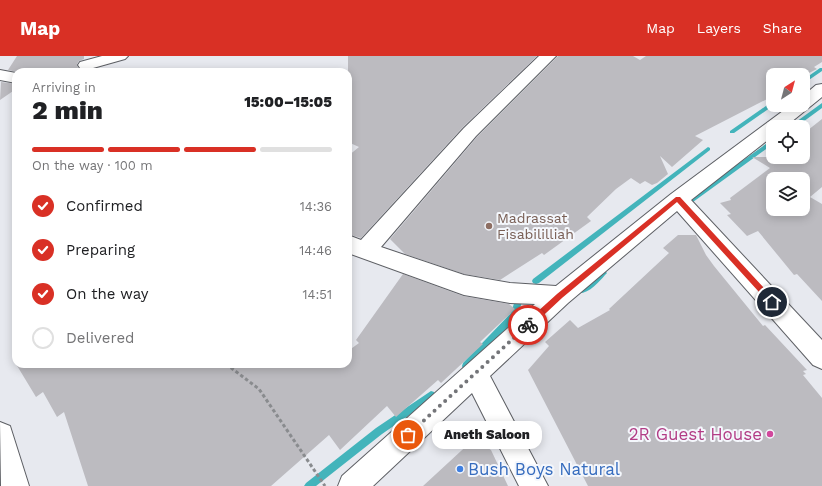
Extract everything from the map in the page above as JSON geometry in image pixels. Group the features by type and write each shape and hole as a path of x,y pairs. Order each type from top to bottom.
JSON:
{"street":[{"path":"87,64 120,56"},
{"path":"548,56 470,132 412,198 356,247 464,285 510,293 560,296"},
{"path":"0,75 12,77"},
{"path":"810,98 822,89"},
{"path":"782,120 792,112"},
{"path":"352,486 560,296 678,199 766,132"},
{"path":"678,199 822,357"},
{"path":"475,373 534,486"},
{"path":"0,436 15,486"}],"path":[{"path":"231,368 259,389 325,486"}],"building":[{"path":"17,56 84,56 84,59 79,61 77,64 78,68 12,68 12,71 8,70"},
{"path":"348,56 537,56 463,127 361,238 352,235 352,153 359,147 352,144 352,68 348,68"},
{"path":"558,56 633,56 640,60 646,56 822,56 822,62 814,67 817,69 810,72 810,68 766,68 766,100 695,136 703,140 672,167 660,156 668,174 657,183 652,185 645,181 640,184 631,178 616,189 587,217 591,221 544,255 542,253 500,280 464,274 405,254 390,239 477,137"},
{"path":"1,82 12,83 12,92 0,100"},
{"path":"822,119 822,187 810,197 822,204 822,301 797,274 794,275 758,231 747,236 727,215 731,214 720,203 731,200 730,198 770,168 752,157 766,157 766,164 810,164 810,128"},
{"path":"678,235 696,235 706,255 714,266 763,326 765,325 807,370 803,371 806,374 803,375 822,398 822,486 588,486 528,370 549,346 545,342 570,320 578,328 610,310 609,309 669,253 663,248"},
{"path":"403,274 463,296 509,304 515,309 480,342 483,344 441,383 438,380 396,417 387,406 340,450 329,435 271,486 88,486 64,412 57,417 43,392 36,397 18,368 352,368 352,348 359,343 356,340"},
{"path":"474,439 491,450 508,486 423,486"}],"waterway":[{"path":"810,77 822,69"},
{"path":"802,120 822,105"},
{"path":"732,132 766,108"},
{"path":"693,206 689,202 766,146"},
{"path":"536,281 708,149"},
{"path":"580,291 591,285 603,273"},
{"path":"466,366 514,315 519,299"},
{"path":"309,486 379,431 431,395"}],"way so far":[{"path":"408,435 528,325"}],"place":[{"name":"Madrassat Fisabililliah","path":"489,226"},
{"name":"2R Guest House","path":"770,434"},
{"name":"Aneth Saloon","path":"408,435"},
{"name":"Bush Boys Natural","path":"460,469"}],"route":[{"path":"528,325 560,296 678,199 772,302"}]}
